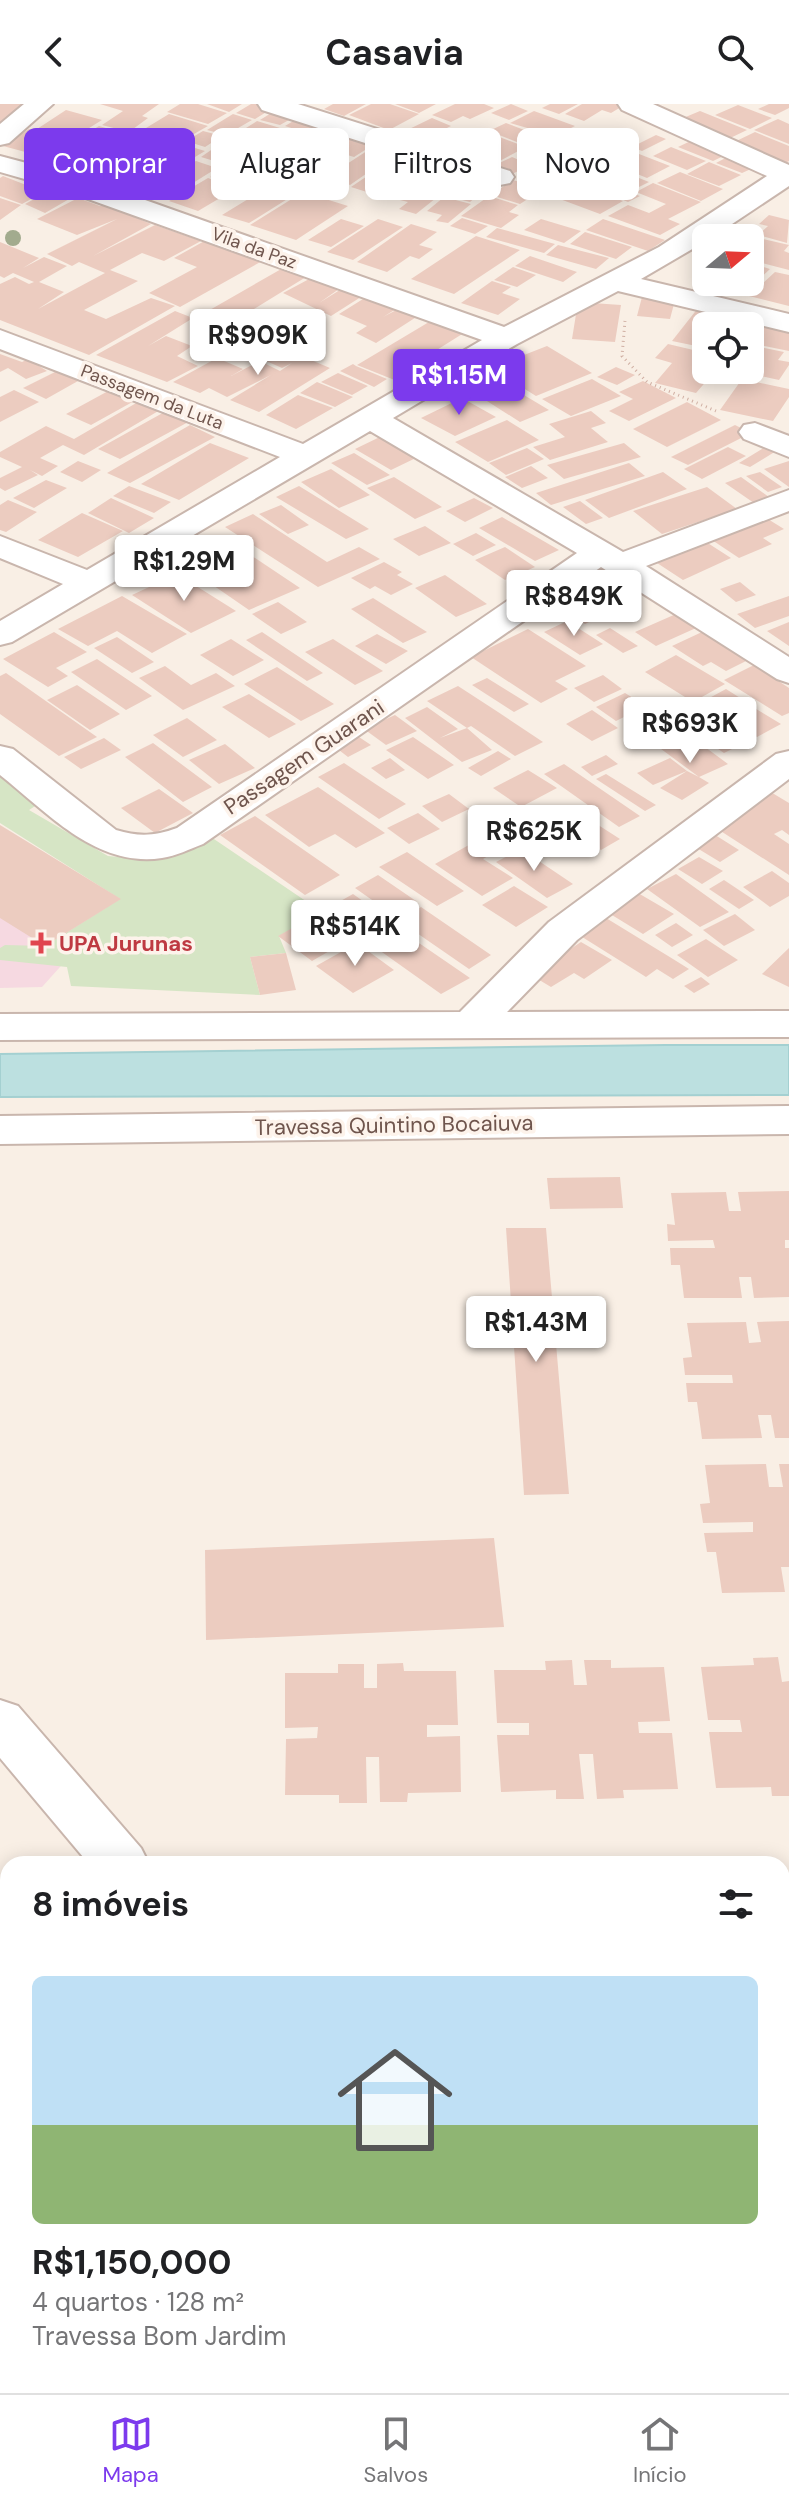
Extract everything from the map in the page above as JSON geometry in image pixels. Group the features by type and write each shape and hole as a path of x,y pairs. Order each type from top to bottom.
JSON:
{"street":[{"path":"0,137 40,104"},
{"path":"271,104 365,134"},
{"path":"631,104 788,175"},
{"name":"Vila da Paz","path":"0,164 73,184 506,338"},
{"path":"0,635 506,338 626,284 788,175"},
{"path":"626,284 789,323"},
{"name":"Passagem da Luta","path":"0,339 304,455"},
{"path":"371,418 610,559 789,672"},
{"path":"755,432 789,448"},
{"name":"Passagem Guarani","path":"0,757 103,838 131,847 161,847 190,836 610,559 789,500"},
{"path":"0,546 87,582"},
{"path":"470,1026 563,931 789,762"},
{"path":"0,1027 789,1024"},
{"name":"Travessa Quintino Bocaiuva","path":"0,1130 789,1120"},
{"path":"0,1721 115,1856"}],"path":[{"path":"626,284 622,356 647,382 731,417 755,432"}],"shaded area":[{"name":"UPA Jurunas","path":"0,830 121,899 42,987 0,988"}],"green space":[{"path":"0,763 46,799 29,810 108,856 151,860 208,835 322,912 279,936 286,953 250,957 260,995 71,986 67,967 0,960 0,948 5,945 45,946 120,899 0,823"}],"water":[{"path":"789,1045 789,1095 0,1097 0,1054"}],"building":[{"path":"0,104 36,104 0,132"},
{"path":"100,104 159,104 142,116 148,118 134,128 102,125 123,111"},
{"path":"180,104 198,104 227,113 208,124 167,112"},
{"path":"207,104 242,104 229,112"},
{"path":"251,104 273,108 255,119 236,113"},
{"path":"333,104 366,104 344,116 324,109"},
{"path":"371,104 390,104 419,114 393,128 384,128 349,115"},
{"path":"395,104 436,104 419,113"},
{"path":"455,104 484,104 494,108 470,119 463,116 451,122 432,115"},
{"path":"511,104 528,111 509,120 491,113"},
{"path":"550,104 578,104 559,114 542,108"},
{"path":"582,104 626,104 611,113 602,110 584,121 565,114"},
{"path":"769,104 789,104 789,108 775,115 758,109"},
{"path":"738,105 772,118 750,129 715,115"},
{"path":"66,110 102,120 89,128 39,128"},
{"path":"276,110 296,116 280,125 260,120"},
{"path":"534,111 575,126 527,128 510,123"},
{"path":"700,111 747,130 724,141 676,121"},
{"path":"169,114 208,126 195,133 195,128 146,128"},
{"path":"233,114 252,120 238,128 207,130"},
{"path":"300,117 320,122 310,128 285,126"},
{"path":"432,118 451,126 447,128 411,128"},
{"path":"778,119 789,124 789,144 754,130"},
{"path":"257,121 280,128 246,128"},
{"path":"506,123 519,128 517,142 501,136 501,128 495,128"},
{"path":"203,131 211,133 211,143 205,147 195,144 195,136"},
{"path":"24,132 24,152 3,146"},
{"path":"755,132 789,146 789,161 779,166 728,145"},
{"path":"656,135 666,139 642,151 639,144"},
{"path":"699,137 734,151 713,161 678,147"},
{"path":"349,138 365,140 365,150 354,157 349,155"},
{"path":"501,138 517,144 517,152 501,160"},
{"path":"671,147 706,161 687,170 653,156"},
{"path":"195,148 205,151 195,157"},
{"path":"211,150 211,160 201,157"},
{"path":"365,152 365,175 350,185 349,185 349,163"},
{"path":"735,153 762,164 742,173 716,163"},
{"path":"639,154 670,166 647,178 639,175"},
{"path":"512,157 517,159 517,172 512,174 501,169 501,162"},
{"path":"195,162 211,166 211,172 195,182"},
{"path":"709,162 741,175 719,186 687,174"},
{"path":"680,172 723,189 701,201 657,183"},
{"path":"3,176 24,184 24,200 29,200 22,204 0,196 0,178"},
{"path":"365,178 365,191 351,187"},
{"path":"639,178 649,182 639,187"},
{"path":"211,179 211,200 217,200 198,211 169,201 195,200 195,186"},
{"path":"513,180 517,181 517,200 526,200 520,204 501,198 501,188"},
{"path":"653,183 701,202 668,219 680,224 660,235 608,216 628,205 649,213 666,204 639,193"},
{"path":"0,198 21,205 0,220"},
{"path":"32,200 68,200 45,213 25,204"},
{"path":"74,200 84,200 100,206 104,204 151,224 93,256 155,225 201,241 164,261 142,253 110,270 138,281 84,310 106,319 151,298 175,306 89,355 0,320 0,284 15,277 29,284 34,282 13,273 4,278 0,276 0,242 39,258 23,268 44,257 67,266 39,282 64,292 38,309 105,273 79,262 72,266 47,254 117,219 77,235 37,219"},
{"path":"247,200 286,200 249,223 222,215"},
{"path":"290,200 329,200 348,206 296,240 250,225"},
{"path":"400,200 434,200 416,214 399,209 408,202"},
{"path":"440,200 471,204 448,223 436,221 442,215 427,211"},
{"path":"483,200 501,200 518,205 509,212 519,215 501,228 461,216"},
{"path":"562,200 623,201 600,214"},
{"path":"769,215 789,220 787,243 764,237 764,230 768,226 759,224"},
{"path":"462,218 488,226 475,234 450,226"},
{"path":"341,219 364,226 331,247 308,240"},
{"path":"378,219 403,227 353,260 327,252"},
{"path":"541,219 581,231 564,243 524,230"},
{"path":"603,219 665,240 648,251 586,230"},
{"path":"411,224 437,232 419,245 433,249 419,259 410,256 387,272 357,262"},
{"path":"497,228 555,244 544,253 486,237"},
{"path":"585,232 632,247 616,259 570,244"},
{"path":"476,236 520,250 454,294 411,279"},
{"path":"208,239 264,260 180,307 149,293 197,267 174,258"},
{"path":"764,239 789,245 784,251 789,253 789,270 764,264"},
{"path":"558,245 609,258 596,269 546,255"},
{"path":"530,256 577,272 563,282 515,266"},
{"path":"513,267 536,275 517,287 494,280"},
{"path":"283,268 306,277 228,325 251,314 269,323 249,334 254,336 220,357 194,345 227,326 201,315"},
{"path":"775,272 789,275 789,306 749,296 764,296 764,282"},
{"path":"311,278 331,281 339,289 319,303 343,288 364,295 331,316 283,293"},
{"path":"492,281 511,287 502,293 520,299 498,315 461,303"},
{"path":"371,294 401,306 383,317 402,307 421,314 376,343 356,333 367,326 339,314"},
{"path":"642,297 675,300 670,319 637,316"},
{"path":"578,302 621,305 615,342 572,339"},
{"path":"698,308 719,312 695,312"},
{"path":"175,311 193,318 148,346 166,336 192,346 177,356 198,366 167,382 96,355"},
{"path":"692,316 692,345 672,341"},
{"path":"434,319 467,331 408,368 414,370 397,381 357,365"},
{"path":"283,320 306,330 279,346 254,336"},
{"path":"764,324 789,329 789,351 764,346"},
{"path":"300,339 324,348 304,357 330,368 259,412 230,400 271,375 227,397 209,388 200,393 173,382 217,358 243,369 231,376 260,361 280,371 292,363 282,368 264,360"},
{"path":"668,344 692,350 692,384 704,384 696,393 655,383 672,363 655,358"},
{"path":"547,346 592,373 536,396 491,368"},
{"path":"764,348 784,352 778,360 789,362 779,380 764,377"},
{"path":"0,354 22,362 28,359 47,371 26,379 8,368 0,372"},
{"path":"353,364 387,379 374,387 340,371"},
{"path":"616,367 635,375 617,385 597,377"},
{"path":"57,371 78,381 46,399 23,388"},
{"path":"338,373 368,386 352,395 321,382"},
{"path":"592,379 621,396 571,416 542,399"},
{"path":"643,381 676,398 629,421 609,411 633,399 619,392"},
{"path":"317,382 353,397 335,407 300,393"},
{"path":"504,383 549,410 520,422 476,394"},
{"path":"738,384 764,384 789,389 789,397 773,421 720,410"},
{"path":"14,390 39,402 0,422 0,397"},
{"path":"110,390 136,400 91,425 66,414"},
{"path":"298,395 333,408 296,429 266,415"},
{"path":"462,398 496,417 455,436 421,418"},
{"path":"138,402 160,410 84,455 63,445 40,458 58,466 42,476 30,470 38,475 5,491 0,488 0,478 22,467 0,457 0,452 46,426 74,439"},
{"path":"687,402 721,420 667,447 633,429"},
{"path":"168,410 192,420 120,459 98,449"},
{"path":"591,411 606,423 591,428 608,442 550,460 533,447 565,437 549,424"},
{"path":"507,420 539,440 488,462 455,442"},
{"path":"190,425 215,437 130,483 107,473"},
{"path":"735,425 751,433 688,465 671,457"},
{"path":"386,434 422,455 391,470 355,449"},
{"path":"210,443 249,458 179,500 141,484"},
{"path":"624,443 641,457 564,479 547,465"},
{"path":"770,444 781,448 750,467 739,463"},
{"path":"728,447 746,456 702,479 684,469"},
{"path":"527,448 544,459 506,475 489,463"},
{"path":"354,453 390,475 367,485 331,463"},
{"path":"78,461 101,470 82,482 60,472"},
{"path":"789,461 789,487 764,469"},
{"path":"629,463 645,476 551,505 536,493"},
{"path":"531,466 548,478 522,488 505,477"},
{"path":"331,469 370,495 339,508 301,482"},
{"path":"663,472 687,489 609,518 585,500"},
{"path":"760,472 782,487 768,492 746,476"},
{"path":"394,477 442,507 415,519 367,488"},
{"path":"741,477 769,497 754,503 725,483"},
{"path":"46,480 67,488 34,508 13,498"},
{"path":"129,486 171,502 154,513 113,496"},
{"path":"299,486 369,529 346,539 276,497"},
{"path":"707,487 737,509 662,534 633,511"},
{"path":"111,498 154,518 129,533 88,513"},
{"path":"474,498 493,508 465,522 446,511"},
{"path":"8,500 37,512 6,532 0,530 0,505"},
{"path":"580,501 603,518 586,524 563,507"},
{"path":"281,505 309,525 288,534 259,514"},
{"path":"82,513 123,531 78,557 38,540"},
{"path":"253,514 327,562 359,547 380,559 318,587 225,527"},
{"path":"763,516 784,529 763,538 772,544 739,558 709,538"},
{"path":"502,517 559,550 535,561 479,528"},
{"path":"425,526 451,543 419,556 393,539"},
{"path":"476,533 496,545 473,556 453,544"},
{"path":"225,538 300,588 249,610 175,559"},
{"path":"703,540 731,558 683,580 654,561"},
{"path":"505,547 535,567 505,580 475,560"},
{"path":"384,562 402,572 397,575 413,584 391,595 375,586 370,589 351,578"},
{"path":"177,574 236,611 191,633 132,595"},
{"path":"445,575 487,604 456,617 415,588"},
{"path":"603,580 632,599 611,609 582,590"},
{"path":"740,582 756,595 736,602 720,589"},
{"path":"578,591 611,611 585,624 552,604"},
{"path":"122,596 187,634 152,653 117,631 88,646 58,629"},
{"path":"789,596 789,616 755,628 737,614"},
{"path":"373,598 427,632 403,643 351,609"},
{"path":"278,602 307,622 281,634 252,614"},
{"path":"676,614 696,628 656,646 635,632"},
{"path":"567,621 603,644 580,655 544,632"},
{"path":"789,622 789,646 767,631"},
{"path":"610,628 638,646 623,653 596,635"},
{"path":"528,629 586,666 555,681 568,689 541,703 471,657"},
{"path":"54,632 87,652 56,668 68,676 48,687 3,659"},
{"path":"262,632 323,673 307,681 246,640"},
{"path":"702,632 748,660 726,671 711,662 703,666 672,646"},
{"path":"377,634 408,651 386,664 355,646"},
{"path":"117,637 154,662 132,673 94,648"},
{"path":"231,639 264,660 233,676 200,655"},
{"path":"333,639 383,671 355,685 305,652"},
{"path":"676,655 725,684 693,702 645,672"},
{"path":"97,659 152,696 126,710 71,672"},
{"path":"754,665 789,688 789,713 782,716 724,680"},
{"path":"165,666 191,685 216,673 235,686 183,710 139,678"},
{"path":"277,667 334,704 301,721 244,684"},
{"path":"6,673 97,737 59,756 0,714 0,676"},
{"path":"603,675 622,689 594,702 574,688"},
{"path":"487,678 529,704 514,712 472,685"},
{"path":"77,685 120,714 90,730 47,700"},
{"path":"458,686 543,742 515,756 427,701"},
{"path":"726,689 745,701 720,715 700,703"},
{"path":"625,693 646,706 616,721 596,707"},
{"path":"249,694 296,724 269,738 222,707"},
{"path":"748,704 781,724 757,737 725,716"},
{"path":"427,707 458,729 440,738 467,728 492,750 462,762 405,718"},
{"path":"592,710 618,728 592,741 566,724"},
{"path":"395,715 417,731 386,745 364,729"},
{"path":"711,715 750,740 724,753 686,727"},
{"path":"187,718 217,740 183,757 153,735"},
{"path":"686,733 728,764 699,777 657,746"},
{"path":"356,735 371,745 348,757 335,747"},
{"path":"413,737 454,765 428,779 386,750"},
{"path":"104,738 121,750 81,769 64,757"},
{"path":"153,743 212,787 183,802 125,757"},
{"path":"225,744 255,768 219,784 189,760"},
{"path":"498,751 511,759 481,776 468,768"},
{"path":"606,755 618,764 592,776 581,767"},
{"path":"390,758 405,770 386,779 371,768"},
{"path":"670,758 687,771 653,785 637,773"},
{"path":"344,763 406,804 379,819 318,777"},
{"path":"564,764 640,816 619,827 544,774"},
{"path":"528,770 557,788 521,807 493,788"},
{"path":"687,771 709,783 682,800 660,788"},
{"path":"606,774 656,805 645,811 596,779"},
{"path":"318,787 385,833 356,848 335,834 309,847 265,815"},
{"path":"159,789 193,813 155,833 121,808"},
{"path":"769,791 789,803 789,835 782,830 774,834 789,844 789,875 716,828"},
{"path":"449,794 469,809 442,822 422,806"},
{"path":"418,813 440,829 409,844 387,828"},
{"path":"255,816 340,875 305,895 220,835"},
{"path":"541,821 561,834 533,849 513,837"},
{"path":"592,821 620,839 601,850 573,833"},
{"name":"UPA Jurunas","path":"0,825 121,899 45,946 0,918"},
{"path":"492,832 510,843 483,859 513,878 482,896 435,864"},
{"path":"712,833 739,850 720,862 692,845"},
{"path":"521,849 573,884 547,898 496,862"},
{"path":"407,852 464,891 437,906 379,867"},
{"path":"699,857 723,871 702,884 678,869"},
{"path":"772,871 789,883 789,896 770,907 743,887"},
{"path":"676,874 729,912 700,927 647,889"},
{"path":"378,875 416,901 392,914 355,888"},
{"path":"724,880 754,900 739,909 709,889"},
{"path":"514,886 548,907 516,927 482,905"},
{"path":"638,893 674,914 643,934 607,912"},
{"path":"353,894 387,918 312,961 278,936"},
{"path":"421,907 491,955 469,969 398,920"},
{"path":"735,914 755,930 724,946 703,930"},
{"path":"606,918 689,969 673,979 657,969 646,977 579,935"},
{"path":"676,923 693,935 672,947 655,935"},
{"path":"400,930 470,978 441,994 372,945"},
{"path":"706,939 738,960 708,977 677,955"},
{"path":"581,942 612,960 584,979 574,973 551,987 531,975"},
{"path":"357,943 394,970 353,993 316,966"},
{"path":"789,948 789,987 762,974"},
{"path":"286,953 296,990 260,995 250,957"},
{"path":"701,977 710,984 694,993 684,986"},
{"path":"620,1177 623,1208 550,1209 547,1178"},
{"path":"789,1191 789,1240 785,1240 785,1248 789,1248 789,1297 754,1298 751,1277 739,1277 742,1298 684,1298 680,1265 671,1265 670,1248 715,1248 713,1240 668,1241 667,1224 675,1225 671,1193 726,1192 729,1211 741,1211 738,1192"},
{"path":"506,1228 546,1228 569,1494 524,1495"},
{"path":"789,1321 789,1438 775,1438 771,1415 758,1415 762,1438 702,1439 697,1402 688,1402 686,1383 733,1383 732,1375 685,1375 683,1358 692,1357 687,1323 746,1322 749,1343 761,1342 757,1322"},
{"path":"766,1464 769,1487 783,1487 779,1464 789,1464 789,1567 781,1567 785,1592 722,1593 716,1552 707,1552 704,1533 753,1532 753,1522 703,1523 700,1504 710,1503 705,1465"},
{"path":"494,1538 504,1627 206,1640 205,1550"},
{"path":"778,1657 782,1682 789,1681 789,1796 772,1796 771,1787 716,1788 709,1732 742,1732 740,1720 708,1720 701,1667 754,1665 753,1658"},
{"path":"572,1660 574,1685 587,1685 584,1660 611,1660 611,1668 664,1667 670,1721 638,1722 639,1733 672,1733 678,1789 623,1790 624,1798 597,1799 593,1754 579,1754 584,1799 556,1799 556,1790 501,1792 497,1735 529,1735 529,1723 497,1723 494,1670 546,1670 545,1661"},
{"path":"403,1663 404,1671 456,1671 458,1725 427,1725 427,1737 460,1736 461,1792 408,1793 407,1802 380,1802 379,1757 366,1757 367,1803 339,1803 339,1795 285,1795 286,1739 317,1738 318,1727 285,1728 285,1673 338,1673 338,1664 364,1664 364,1688 377,1688 377,1664"}],"place":[{"name":"UPA Jurunas","path":"41,943"}]}
